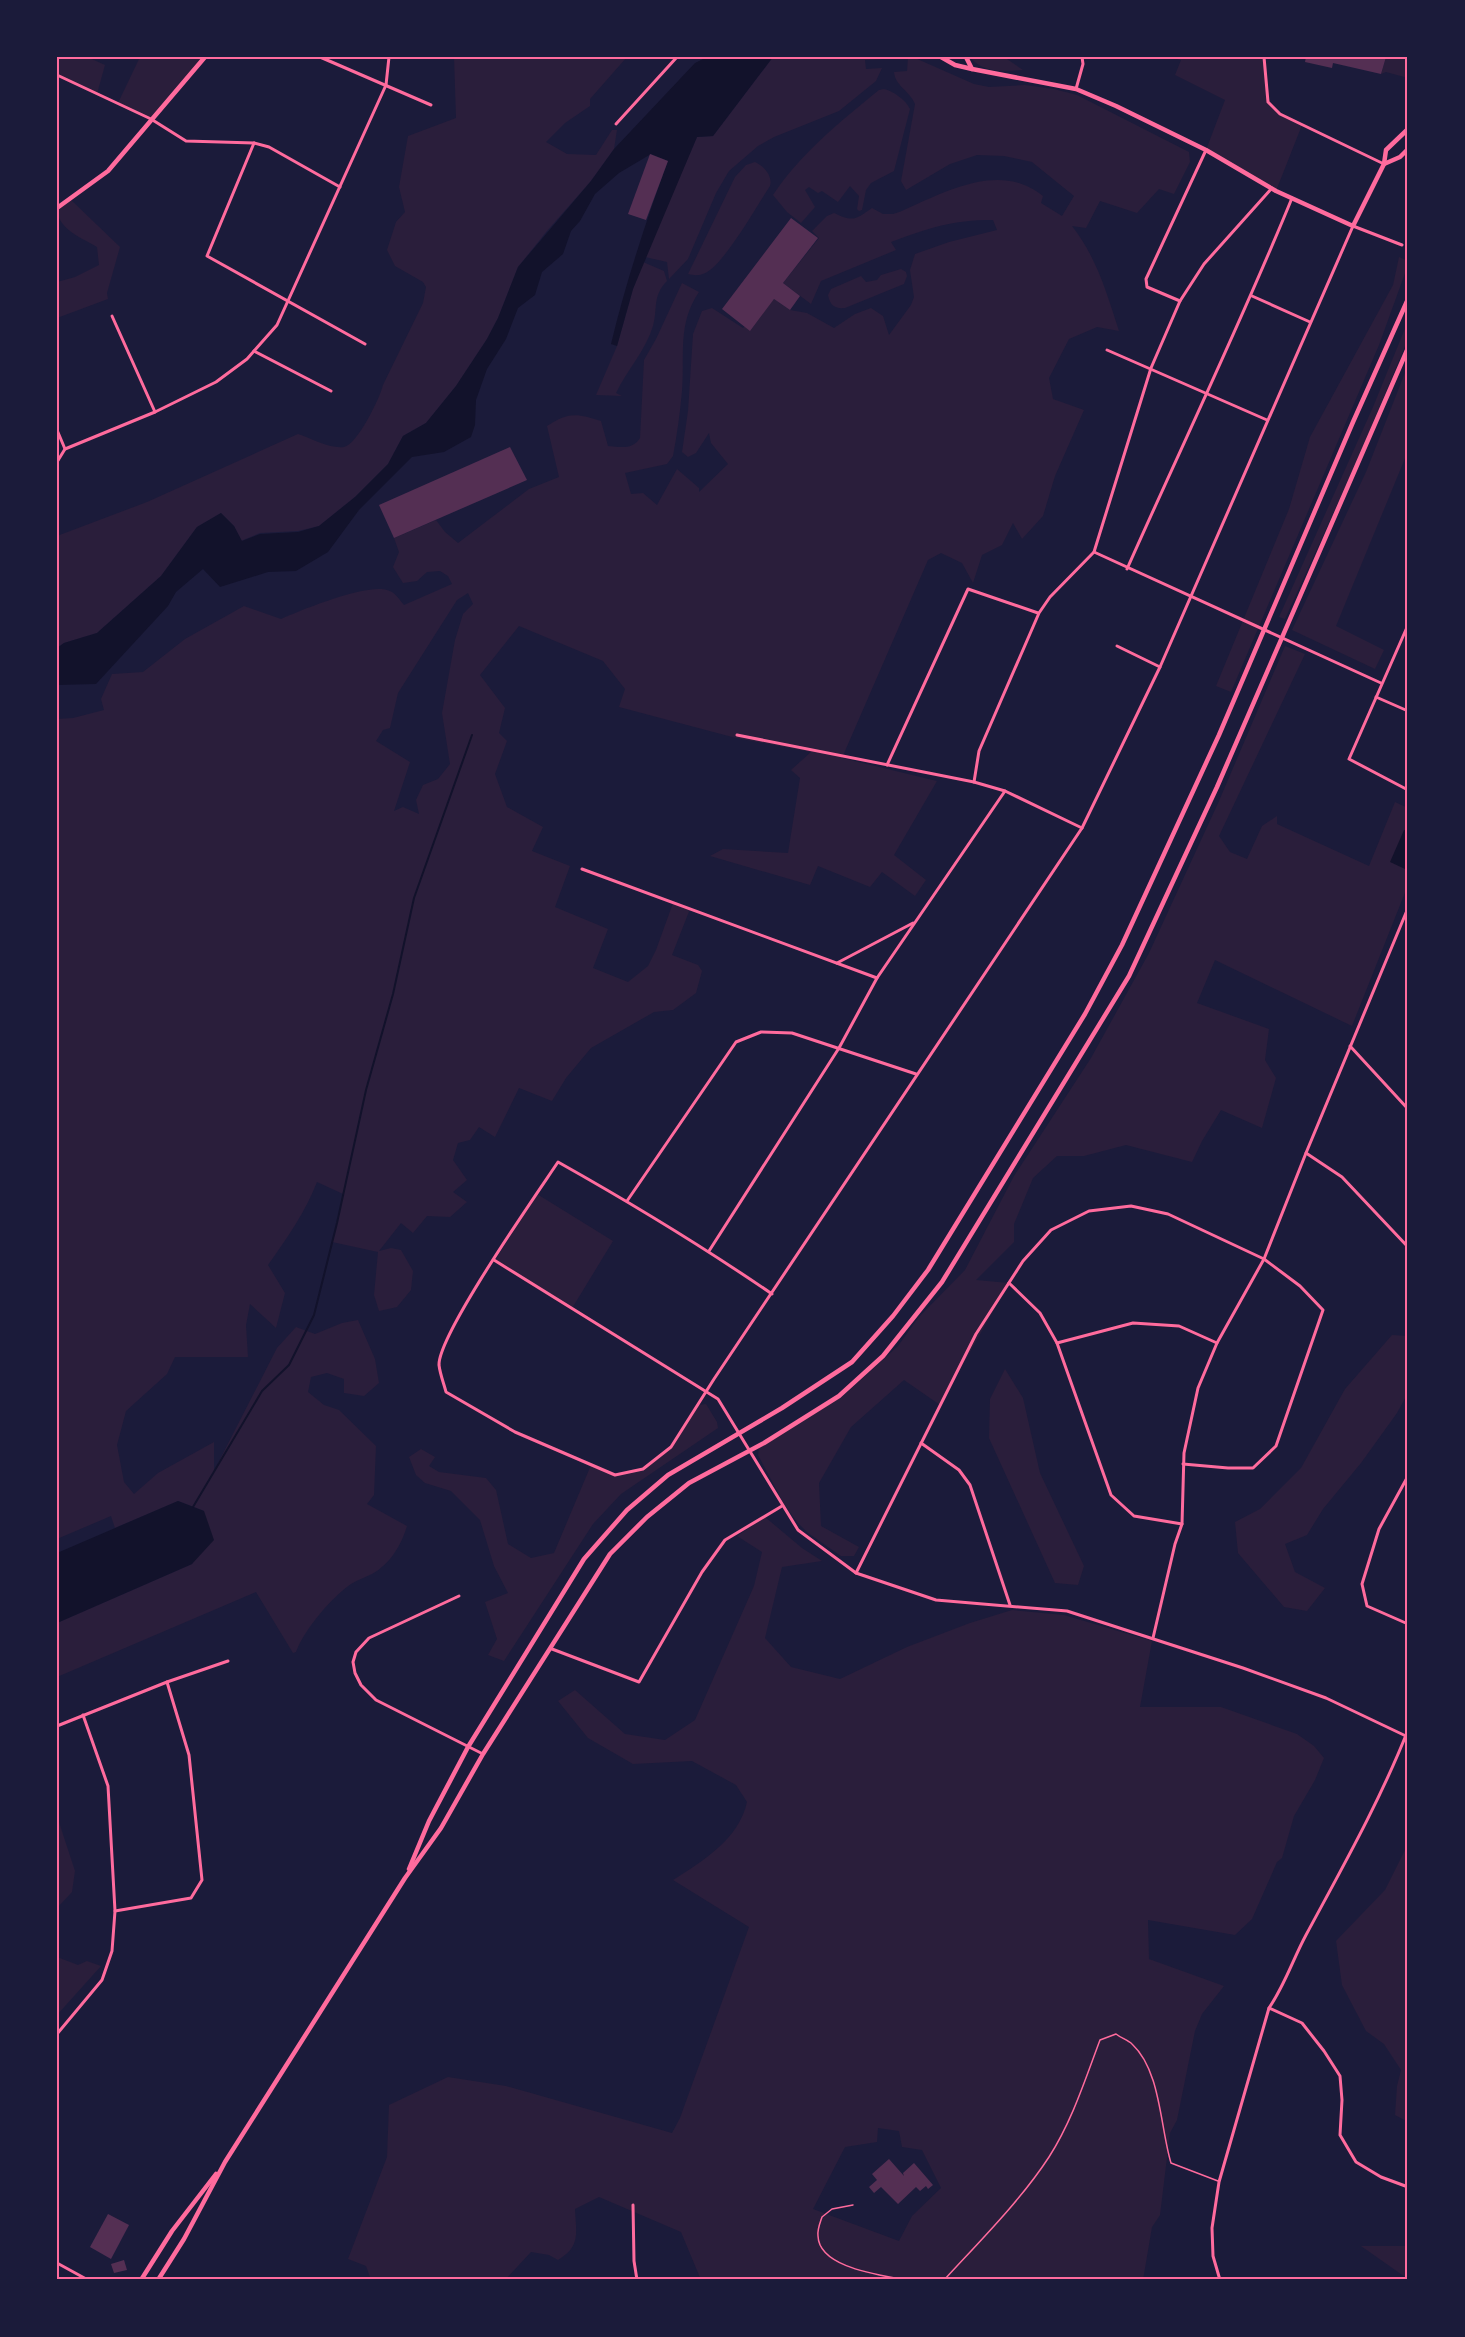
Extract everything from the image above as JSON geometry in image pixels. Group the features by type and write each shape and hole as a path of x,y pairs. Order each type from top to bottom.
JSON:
{"main road":[{"path":"57,208 108,171 205,57"},
{"path":"941,57 955,65 1076,89 1206,150 1272,188 1353,226 1384,164 1386,150 1408,129"},
{"path":"966,57 972,69"},
{"path":"1384,164 1400,157 1408,149"},
{"path":"405,1878 429,1821 468,1747 584,1558 627,1510 668,1475 740,1433 852,1362 894,1316 928,1270 1085,1014 1122,945 1220,735 1353,422 1408,299"},
{"path":"158,2280 184,2238 225,2162 405,1878 441,1828 483,1754 552,1649 610,1554 647,1516 689,1484 751,1450 839,1396 883,1356 942,1282 1129,976 1226,765 1408,348"},
{"path":"141,2280 172,2231 225,2162"}],"street":[{"path":"320,57 431,105"},
{"path":"57,462 65,449 155,412 216,382 246,359 277,325 386,85 389,57"},
{"path":"616,124 677,57"},
{"path":"1076,89 1083,64 1082,57"},
{"path":"1264,57 1268,102 1280,114 1384,164"},
{"path":"57,75 151,118 186,141 254,143 269,147 340,187"},
{"path":"254,143 207,256 365,344"},
{"path":"1179,301 1147,287 1146,279 1206,150"},
{"path":"974,782 979,751 1039,613 1050,597 1094,552 1151,368 1179,301 1204,264 1272,188"},
{"path":"1127,568 1252,296 1292,198"},
{"path":"771,1294 709,1251 558,1162 494,1260 447,1339 439,1364 446,1392 514,1432 615,1476 643,1470 671,1447 916,1074 1082,828 1160,667 1353,226 1402,245"},
{"path":"1252,296 1311,322"},
{"path":"112,316 155,412"},
{"path":"1107,350 1267,420"},
{"path":"254,351 331,391"},
{"path":"57,430 65,449"},
{"path":"1094,552 1382,683"},
{"path":"887,765 968,589 1039,613"},
{"path":"1408,625 1349,759 1408,790"},
{"path":"1404,635 1408,638"},
{"path":"1117,646 1160,667"},
{"path":"1376,697 1408,711"},
{"path":"737,735 974,782 1005,791 1082,828"},
{"path":"709,1251 839,1048 877,978 1005,791"},
{"path":"582,869 877,978"},
{"path":"1153,1638 1182,1524 1183,1464 1198,1388 1217,1343 1264,1259 1408,908"},
{"path":"837,963 915,922"},
{"path":"627,1201 736,1042 761,1032 792,1033 916,1074"},
{"path":"1350,1046 1408,1109"},
{"path":"1306,1153 1342,1177 1408,1247"},
{"path":"856,1573 976,1334 1009,1282 1023,1261 1051,1230 1089,1211 1131,1206 1168,1214 1264,1259 1300,1287 1323,1310 1276,1446 1253,1468 1183,1464"},
{"path":"494,1260 718,1399 755,1456 798,1530 856,1573 936,1600 1067,1611 1326,1698 1407,1736"},
{"path":"1009,1282 1040,1313 1057,1343 1111,1495 1134,1516 1182,1524"},
{"path":"1057,1343 1132,1323 1179,1326 1217,1343"},
{"path":"921,1443 959,1470 970,1485 1010,1605"},
{"path":"1408,1476 1379,1529 1362,1584 1367,1606 1408,1624"},
{"path":"552,1649 639,1682 702,1572 725,1540 782,1506"},
{"path":"459,1596 369,1638 356,1652 353,1662 355,1673 361,1684 376,1700 483,1754"},
{"path":"57,1726 167,1682 228,1661"},
{"path":"115,1911 191,1898 202,1880 189,1755 167,1682"},
{"path":"57,2034 102,1980 112,1952 115,1911 108,1786 83,1715"},
{"path":"1221,2280 1213,2256 1212,2228 1219,2182 1269,2008 1278,1995 1305,1937 1348,1860 1408,1730"},
{"path":"1269,2008 1302,2023 1340,2076 1342,2100 1340,2135 1356,2162 1381,2177 1408,2187"},
{"path":"633,2205 634,2261 638,2280"},
{"path":"57,2263 88,2280"}],"lane":[{"path":"941,2280 945,2279 1001,2218 1049,2158 1074,2110 1100,2040 1116,2034 1133,2045 1146,2064 1156,2089 1171,2163 1219,2182"},
{"path":"853,2205 832,2209 822,2217 817,2237 826,2255 846,2267 905,2280"}],"shaded area":[{"path":"57,57 87,57 105,65 97,94 57,75"},
{"path":"140,57 204,57 151,119 118,103"},
{"path":"454,57 627,57 590,99 590,106 565,123 546,142 567,154 596,155 612,130 617,130 614,149 591,181 518,267 498,318 456,386 426,423 403,436 388,464 355,497 319,526 298,531 260,533 241,541 234,526 221,513 197,527 161,576 97,633 64,643 57,648 57,536 147,502 298,434 326,445 344,447 361,430 373,410 423,303 426,287 423,282 395,266 387,250 396,222 405,212 399,187 408,136 456,118"},
{"path":"707,57 773,57 713,136 697,137 633,289 617,346 611,344 623,298 668,161 651,154 619,173 595,194 580,221 571,231 563,254 542,272 535,295 518,308 506,339 487,369 476,400 475,425 471,437 444,452 412,457 359,510 328,552 296,571 268,572 220,587 203,569 176,592 168,606 96,684 57,685 57,648 64,643 97,633 161,576 197,527 221,513 234,526 242,541 260,534 298,532 319,526 355,497 388,464 403,436 426,423 456,386 498,318 518,267 591,181 614,149 695,63"},
{"path":"773,57 884,57 884,59 865,60 866,69 882,68 876,81 839,111 774,137 758,146 729,171 716,193 688,259 669,279 667,262 645,257 697,137 713,136"},
{"path":"908,57 974,84 989,87 1025,85 1077,95 1189,152 1190,162 1174,194 1159,189 1137,213 1100,201 1086,228 1072,226 1095,264 1119,331 1097,327 1069,339 1049,378 1053,399 1084,410 1055,476 1043,516 1022,539 1013,523 1002,545 982,555 973,583 962,563 941,553 928,560 842,758 937,781 894,855 926,880 915,896 882,872 870,887 818,866 810,885 710,856 723,849 788,853 800,778 791,770 811,752 736,738 619,707 625,689 603,661 519,626 480,675 505,708 499,733 507,741 495,774 507,807 543,827 532,851 570,866 555,907 608,929 593,968 628,982 648,966 673,903 690,909 672,955 698,965 702,971 696,993 673,1010 654,1012 591,1048 566,1078 552,1101 519,1088 495,1137 479,1127 470,1140 458,1143 453,1160 467,1180 453,1192 467,1202 450,1217 427,1216 413,1233 401,1223 379,1251 391,1248 401,1250 413,1271 411,1290 397,1307 379,1311 374,1295 378,1252 332,1242 343,1194 317,1182 301,1215 268,1265 285,1293 276,1328 250,1304 246,1325 248,1357 175,1357 167,1374 126,1411 117,1445 124,1482 134,1494 158,1473 214,1442 214,1471 277,1348 296,1327 315,1334 342,1323 358,1320 375,1359 379,1383 364,1396 344,1393 344,1379 327,1373 311,1377 308,1392 324,1405 339,1410 376,1446 374,1495 367,1504 407,1526 402,1541 389,1560 378,1570 351,1584 335,1597 319,1615 296,1652 293,1653 256,1592 57,1677 57,1623 192,1564 204,1511 178,1501 115,1528 111,1516 57,1539 57,719 73,718 104,710 101,699 112,674 143,672 185,639 244,606 281,619 349,594 377,589 390,591 404,605 452,584 448,576 440,571 427,572 417,581 403,583 393,567 399,552 394,538 436,520 458,543 529,489 559,477 547,426 561,418 579,415 601,421 608,446 626,447 637,442 640,438 644,360 682,283 699,292 687,316 683,340 682,391 673,456 667,464 625,473 631,494 643,493 657,505 677,469 699,488 699,492 728,464 711,443 709,433 696,453 688,457 682,452 688,411 693,334 702,311 712,308 743,328 774,299 790,310 807,313 834,328 855,314 871,308 883,316 889,335 911,305 914,297 910,270 915,254 949,242 997,230 993,220 965,221 929,229 891,242 896,250 821,281 811,304 783,283 819,238 812,231 827,216 834,213 850,219 872,208 883,214 893,214 963,186 996,180 1012,181 1028,186 1043,196 1041,203 1062,216 1074,196 1032,162 1004,156 977,155 950,164 906,190 901,181 915,104 897,81 894,72 907,71","holes":["468,593 473,604 463,614 455,640 442,713 450,764 438,779 423,785 416,800 419,814 403,807 394,811 410,762 376,741 383,730 390,728 398,693 457,600"]},
{"path":"970,57 1004,57 1023,70 988,69"},
{"path":"1168,57 1264,57 1269,99 1279,112 1302,125 1276,191 1206,150 1225,100 1175,75 1181,60"},
{"path":"1386,57 1408,57 1408,78 1386,72 1381,74"},
{"path":"884,89 899,96 910,109 894,171 871,183 866,190 862,210 859,211 857,209 859,196 850,186 838,202 822,191 818,193 809,187 805,190 815,207 801,223 787,212 773,195 822,139 879,90"},
{"path":"755,162 767,172 771,182 770,186 717,264 702,274 688,274 735,177 746,165"},
{"path":"70,199 120,247 107,293 108,299 57,318 57,282 75,277 99,265 97,247 71,232 61,222 57,208"},
{"path":"1399,257 1408,261 1408,265 1379,345 1231,692 1216,686 1289,509 1310,437 1393,285"},
{"path":"643,262 664,271 667,281 657,297 650,335 616,393 622,396 596,395 617,346"},
{"path":"901,269 906,272 907,276 904,284 845,308 835,307 830,301 828,295 831,289 861,276 866,282 877,280 881,275"},
{"path":"1408,321 1408,339 1357,461 1285,619 1279,617 1373,407"},
{"path":"1408,365 1408,451 1336,626 1384,650 1375,669 1292,630 1366,472"},
{"path":"1285,646 1305,654 1219,836 1230,852 1247,859 1262,826 1277,816 1277,824 1369,866 1395,802 1408,808 1408,885 1352,1026 1215,960 1197,1003 1269,1029 1265,1060 1276,1078 1262,1128 1221,1110 1192,1162 1126,1145 1084,1156 1057,1156 1033,1178 1014,1224 1014,1242 976,1280 1009,1283 940,1405 904,1380 851,1427 819,1483 821,1526 859,1547 854,1556 841,1556 808,1533 797,1522 784,1504 758,1455 759,1448 843,1396 898,1346 918,1318 965,1270 1014,1176 1091,1058 1149,953 1219,801"},
{"path":"1404,830 1408,831 1408,862 1405,869 1390,862"},
{"path":"537,1194 613,1241 571,1310 494,1262"},
{"path":"1392,1335 1408,1336 1408,1393 1397,1413 1361,1463 1323,1509 1307,1535 1285,1544 1295,1572 1325,1588 1307,1611 1284,1607 1238,1553 1235,1522 1260,1509 1301,1468 1345,1389"},
{"path":"1005,1369 1023,1398 1040,1473 1084,1566 1078,1585 1055,1583 989,1438 990,1399"},
{"path":"706,1404 718,1428 621,1494 593,1524 504,1661 488,1655 497,1639 485,1602 508,1593 494,1566 480,1520 451,1491 425,1483 416,1475 409,1457 421,1449 435,1457 429,1466 439,1472 486,1478 496,1490 508,1544 531,1558 554,1553 591,1465 617,1475 644,1468 666,1451 698,1405"},
{"path":"178,1501 204,1511 214,1540 192,1564 57,1623 57,1553"},
{"path":"765,1517 802,1548 822,1561 782,1567 765,1638 791,1667 840,1679 907,1647 1012,1610 1064,1615 1152,1641 1140,1707 1221,1707 1297,1734 1314,1746 1324,1758 1315,1780 1294,1816 1282,1858 1277,1862 1252,1919 1235,1935 1148,1920 1149,1959 1224,1986 1202,2014 1195,2031 1177,2120 1170,2133 1160,2215 1152,2227 1143,2280 701,2280 681,2232 599,2197 575,2209 576,2238 565,2255 558,2260 549,2255 531,2252 505,2280 371,2280 366,2266 348,2259 387,2157 389,2105 448,2077 506,2086 672,2133 680,2118 749,1927 673,1880 707,1857 728,1838 743,1815 747,1802 736,1785 692,1761 633,1764 588,1738 558,1701 575,1690 625,1734 665,1740 695,1720 754,1586 762,1552 737,1536","holes":["878,2128 899,2131 902,2147 922,2150 941,2188 912,2216 899,2241 813,2209 845,2147 877,2142"]},
{"path":"57,1816 75,1871 72,1892 57,1908"},
{"path":"1408,1844 1408,2122 1395,2115 1397,2086 1401,2070 1384,2044 1366,2031 1342,1985 1336,1941 1385,1890"},
{"path":"57,1957 78,1965 87,1961 101,1966 57,2015"},
{"path":"1361,2246 1408,2246 1408,2279"}],"building":[{"path":"1306,57 1386,57 1381,74 1333,63 1332,68 1305,62"},
{"path":"650,154 668,161 646,220 628,214"},
{"path":"791,218 818,238 783,283 800,296 790,310 774,299 750,331 722,309"},
{"path":"510,447 527,480 394,538 379,505"},
{"path":"889,2159 904,2176 903,2173 914,2163 933,2185 928,2189 926,2186 920,2191 916,2187 898,2204 881,2187 874,2193 869,2187 877,2180 872,2174"},
{"path":"108,2214 129,2225 111,2259 90,2247"},
{"path":"124,2260 127,2270 114,2273 111,2264"}],"waterway":[{"path":"193,1507 262,1391 289,1365 314,1315 366,1090 393,994 414,898 472,735"}]}
